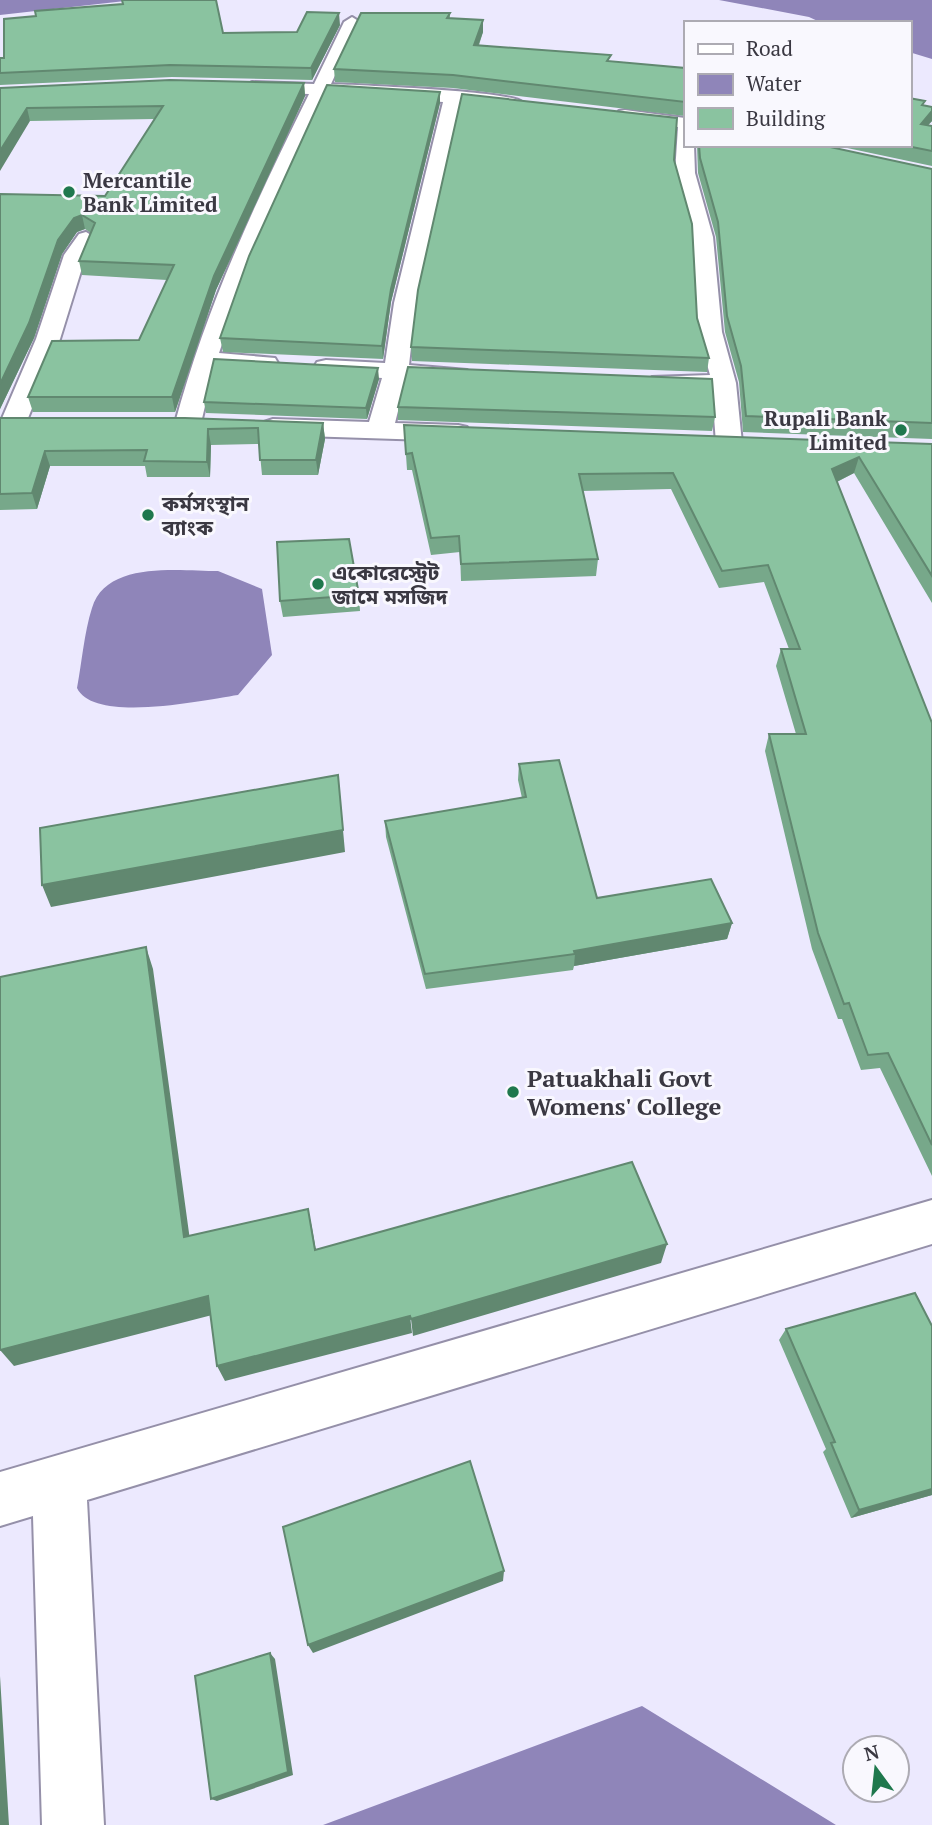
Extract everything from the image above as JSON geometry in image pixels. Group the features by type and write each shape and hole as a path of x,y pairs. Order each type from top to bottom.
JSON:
{"street":[{"path":"188,423 232,278 281,165 323,89 352,22"},
{"path":"231,87 453,96 535,104"},
{"path":"380,430 396,372 405,303 453,96"},
{"path":"611,113 684,123"},
{"path":"685,147 685,173 703,237 710,332 724,383 729,443"},
{"path":"40,423 6,423 48,339 75,255 86,238"},
{"path":"205,360 475,376"},
{"path":"633,381 724,383"},
{"path":"161,423 215,424"},
{"path":"243,425 478,434"},
{"path":"701,442 756,444"},
{"path":"0,1499 932,1222"},
{"path":"59,1482 73,1825"}],"water":[{"path":"0,0 134,0 0,15"},
{"path":"719,0 932,0 932,59 911,53 911,21 818,21 809,17"},
{"path":"165,570 218,571 262,589 272,655 238,695 151,707 126,707 105,705 87,699 77,688 92,608 100,593 112,582 128,575"},
{"path":"642,1706 836,1825 323,1825"}],"building":[{"path":"122,0 216,0 223,33 297,32 307,12 339,13 311,68 170,65 0,73 0,58 4,58 4,19 36,16 35,11 123,4"},
{"path":"361,13 450,13 447,18 483,20 474,45 611,55 607,61 684,68 684,102 453,75 334,69"},
{"path":"170,80 304,83 214,276 172,397 28,397 52,341 139,340 174,265 79,261 95,223 82,215 74,218 58,240 29,323 0,384 0,194 105,196 163,106 27,108 0,151 0,88"},
{"path":"327,85 440,92 391,289 382,346 220,338 249,256"},
{"path":"462,94 677,118 674,160 692,224 697,318 709,358 411,347 418,290"},
{"path":"911,98 925,101 922,105 932,107 932,111 921,124 932,126 932,151 911,147"},
{"path":"699,147 830,147 932,169 932,423 746,416 741,366 727,316 718,222"},
{"path":"214,359 378,368 366,408 204,402"},
{"path":"408,367 712,379 715,417 398,407"},
{"path":"0,418 185,418 323,423 316,460 260,460 258,428 208,429 207,462 144,461 147,450 45,451 32,493 0,494"},
{"path":"404,425 932,444 932,576 859,457 832,469 932,723 932,1145 888,1053 868,1055 849,1003 844,1004 818,933 769,734 806,734 781,649 800,649 768,565 722,571 673,473 579,474 598,559 461,564 459,536 431,538 412,453 406,454"},
{"name":"একোরেস্ট্রেট জামে মসজিদ","path":"349,539 359,595 280,601 277,542"},
{"path":"559,760 597,898 711,879 732,923 574,951 575,954 425,974 385,821 526,797 519,764"},
{"path":"338,775 343,830 42,885 40,828"},
{"path":"146,947 184,1237 308,1209 315,1250 632,1162 667,1244 411,1319 410,1316 217,1366 208,1296 0,1350 0,977"},
{"path":"915,1293 932,1326 932,1489 859,1510 831,1443 835,1442 786,1329"},
{"path":"470,1461 504,1571 308,1645 283,1527"},
{"path":"270,1653 288,1772 211,1799 195,1676"}],"place":[{"name":"Mercantile Bank Limited","path":"69,192"},
{"name":"Rupali Bank Limited","path":"901,430"},
{"name":"কর্মসংস্থান ব্যাংক","path":"148,515"},
{"name":"একোরেস্ট্রেট জামে মসজিদ","path":"318,584"},
{"name":"Patuakhali Govt Womens' College","path":"513,1092"}]}
